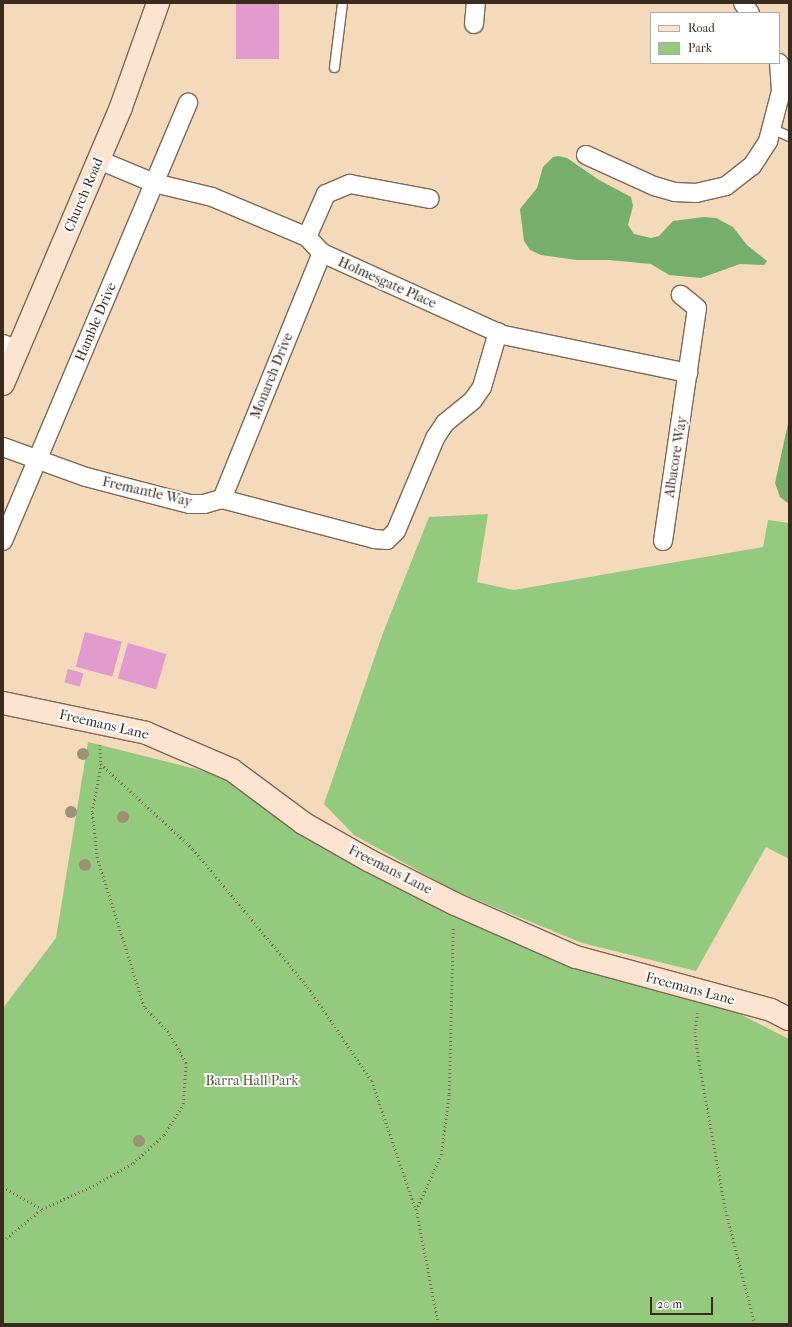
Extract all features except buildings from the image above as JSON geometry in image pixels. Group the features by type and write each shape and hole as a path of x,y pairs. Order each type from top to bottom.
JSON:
{"street":[{"name":"Church Road","path":"3,384 10,347 99,160 158,3"},
{"path":"474,24 476,3"},
{"path":"743,3 749,12"},
{"path":"586,155 654,186 685,193 708,191 726,186 745,174 781,132 779,64"},
{"name":"Hamble Drive","path":"3,541 188,102"},
{"name":"Holmesgate Place","path":"99,160 154,183 212,197 307,237 322,253 498,332 688,373"},
{"path":"307,237 326,194 350,184 430,199"},
{"name":"Monarch Drive","path":"222,499 322,253"},
{"name":"Albacore Way","path":"663,541 697,308 681,295"},
{"name":"Fremantle Way","path":"3,447 38,461 86,477 190,504 204,504 222,499 374,539 387,540 396,531 435,438 445,423 473,400 482,387 498,332"},
{"name":"Freemans Lane","path":"3,703 146,732 232,770 303,823 370,861 456,904 576,957 702,993 771,1010 789,1019"}],"lane":[{"path":"334,67 342,3"}],"path":[{"path":"3,1240 42,1209 93,1186 133,1163 164,1135 182,1104 186,1062 168,1032 144,1007 97,858 92,812 101,764 101,722"},
{"path":"101,764 193,849 308,988 372,1081 416,1210 438,1324"},
{"path":"416,1210 441,1155 449,1094 456,904"},
{"path":"702,993 695,1032 699,1061 725,1208 755,1324"},
{"path":"3,1187 42,1209"}],"green space":[{"path":"558,156 567,158 599,180 631,197 633,206 628,225 634,234 651,238 659,236 673,221 704,217 716,218 733,227 747,245 767,261 764,265 740,264 701,278 669,275 651,264 609,260 577,260 541,255 530,250 524,241 520,209 537,188 543,167 553,157"},
{"path":"789,419 789,504 780,497 775,483"},
{"path":"488,514 477,582 514,590 763,547 768,520 789,523 789,859 766,847 696,971 582,943 453,890 354,835 324,804 383,633 429,517"},
{"name":"Barra Hall Park","path":"88,742 228,777 326,846 728,1008 789,1039 789,1324 3,1324 3,1008 56,938"}]}
